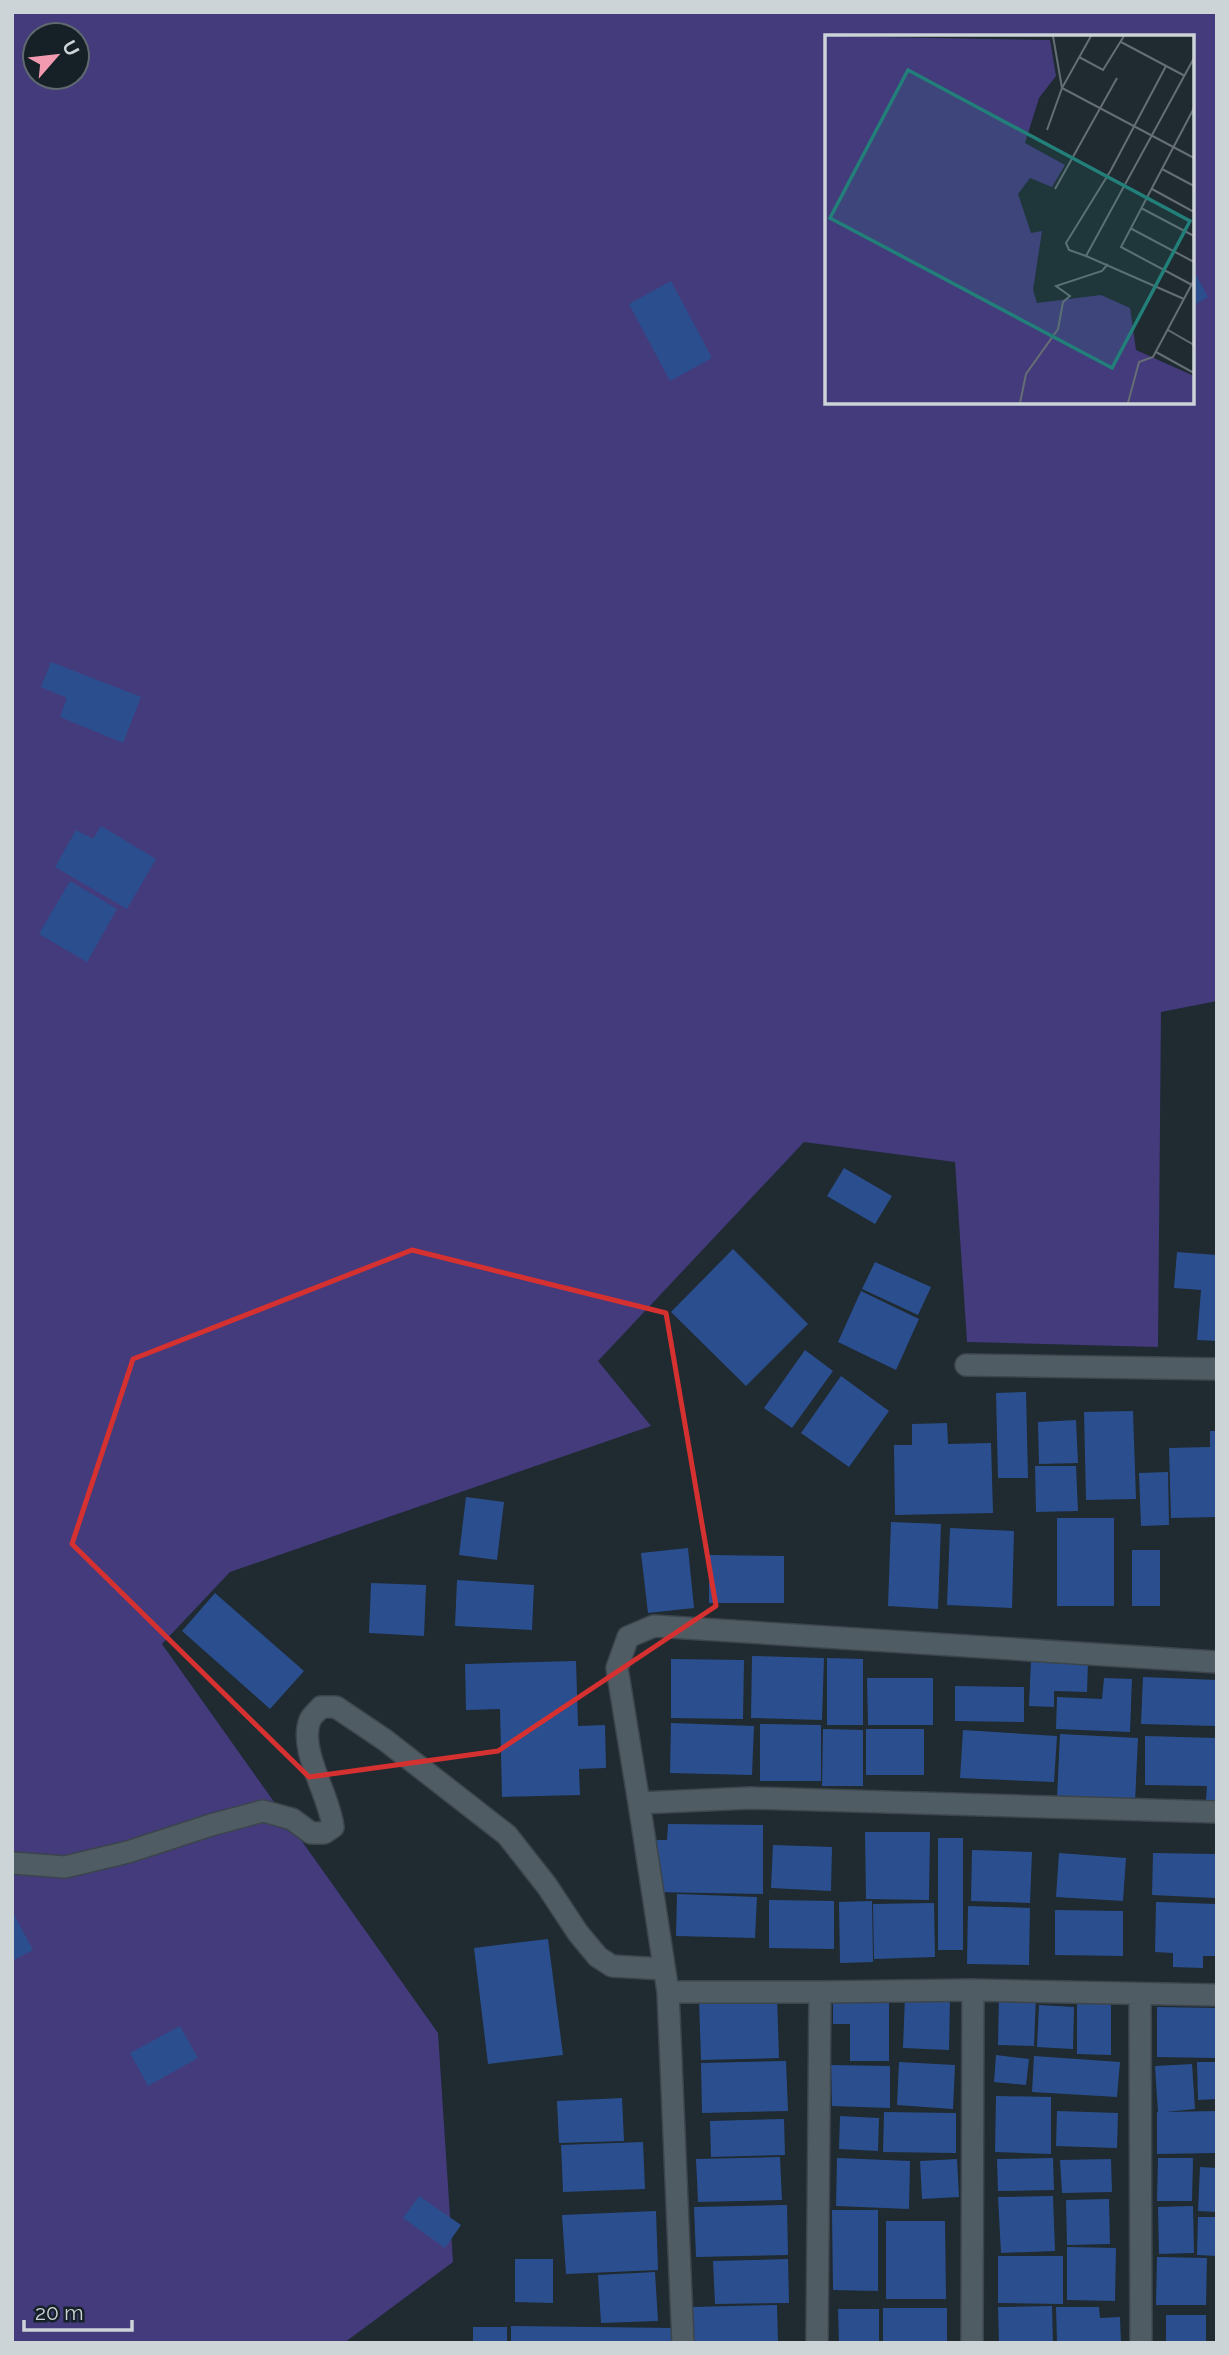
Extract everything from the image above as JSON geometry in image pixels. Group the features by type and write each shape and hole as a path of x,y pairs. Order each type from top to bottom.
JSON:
{"street":[{"path":"966,1365 1217,1369"},
{"path":"683,2343 668,1992 617,1668 628,1637 654,1626 1217,1662"},
{"path":"12,1863 65,1867 128,1852 263,1811 292,1819 311,1833 324,1833 333,1827 331,1811 307,1742 310,1719 321,1707 336,1707 385,1740 507,1835 547,1886 578,1933 598,1956 612,1966 664,1969"},
{"path":"639,1802 750,1798 1217,1812"},
{"path":"668,1992 973,1990 1217,1995"},
{"path":"972,2343 973,1990"},
{"path":"817,2343 820,1992"},
{"path":"1140,1994 1141,2343"}],"highlighted area":[{"path":"412,1250 666,1313 716,1606 498,1751 309,1777 72,1544 133,1359"}],"shaded area":[{"path":"12,12 1217,12 1217,1001 1161,1012 1158,1347 967,1342 955,1162 804,1142 598,1361 651,1426 230,1572 162,1644 438,2033 453,2262 344,2343 12,2343"}],"building":[{"path":"1194,272 1208,297 1194,305"},
{"path":"671,281 712,358 670,381 629,304"},
{"path":"51,662 141,697 123,743 60,717 67,698 41,687"},
{"path":"101,826 156,859 127,909 55,867 76,830 93,839"},
{"path":"70,881 117,909 87,962 39,934"},
{"path":"844,1168 892,1196 875,1224 827,1196"},
{"path":"733,1249 808,1324 746,1386 671,1312"},
{"path":"1177,1252 1217,1255 1217,1341 1197,1340 1201,1290 1174,1288"},
{"path":"875,1262 931,1287 918,1315 862,1289"},
{"path":"861,1291 919,1319 896,1370 838,1342"},
{"path":"805,1350 833,1371 792,1428 764,1408"},
{"path":"841,1376 889,1411 849,1467 801,1433"},
{"path":"1026,1392 1028,1478 998,1478 996,1393"},
{"path":"1133,1411 1136,1499 1086,1500 1084,1412"},
{"path":"1076,1420 1078,1463 1039,1464 1038,1422"},
{"path":"947,1423 948,1444 991,1443 993,1513 895,1515 894,1445 912,1445 912,1424"},
{"path":"1210,1431 1217,1431 1217,1517 1171,1518 1169,1448 1210,1447"},
{"path":"1035,1466 1076,1466 1078,1511 1036,1512"},
{"path":"1168,1472 1169,1525 1141,1526 1139,1473"},
{"path":"466,1497 504,1502 497,1560 459,1555"},
{"path":"1057,1518 1114,1518 1114,1606 1057,1606"},
{"path":"891,1522 941,1524 938,1609 888,1606"},
{"path":"950,1528 1014,1531 1012,1608 947,1605"},
{"path":"688,1548 694,1608 648,1613 641,1553"},
{"path":"1132,1550 1160,1550 1160,1606 1132,1606"},
{"path":"709,1555 784,1556 784,1603 709,1603"},
{"path":"457,1580 534,1585 532,1630 455,1626"},
{"path":"371,1583 426,1585 424,1636 369,1633"},
{"path":"215,1593 304,1671 270,1709 182,1631"},
{"path":"752,1656 824,1658 822,1720 751,1718"},
{"path":"827,1658 863,1659 863,1725 827,1725"},
{"path":"671,1659 744,1660 743,1719 671,1718"},
{"path":"1031,1660 1088,1662 1087,1692 1054,1691 1054,1707 1029,1706"},
{"path":"576,1661 578,1726 605,1725 606,1768 579,1769 580,1795 502,1797 500,1709 466,1710 465,1664"},
{"path":"1143,1677 1217,1680 1216,1726 1141,1724"},
{"path":"867,1678 933,1678 933,1725 868,1725"},
{"path":"1104,1678 1132,1679 1130,1732 1056,1729 1057,1697 1102,1699"},
{"path":"955,1686 1024,1687 1024,1722 955,1721"},
{"path":"671,1723 754,1726 752,1775 670,1773"},
{"path":"760,1724 821,1725 821,1781 760,1781"},
{"path":"823,1729 863,1730 863,1786 822,1786"},
{"path":"866,1729 924,1729 924,1775 866,1775"},
{"path":"963,1730 1057,1736 1054,1782 960,1778"},
{"path":"1060,1734 1138,1738 1135,1802 1057,1798"},
{"path":"1145,1736 1217,1738 1217,1800 1206,1800 1207,1786 1145,1785"},
{"path":"668,1824 763,1825 763,1894 654,1892 655,1840 667,1840"},
{"path":"865,1832 930,1832 929,1900 866,1899"},
{"path":"938,1838 963,1838 963,1950 938,1950"},
{"path":"773,1845 832,1847 831,1891 771,1888"},
{"path":"972,1850 1032,1852 1030,1903 971,1901"},
{"path":"1059,1853 1126,1858 1123,1901 1056,1897"},
{"path":"1153,1853 1217,1854 1216,1898 1152,1895"},
{"path":"677,1894 757,1897 755,1938 676,1936"},
{"path":"769,1900 834,1901 834,1949 769,1948"},
{"path":"872,1901 873,1962 840,1963 839,1902"},
{"path":"1156,1902 1217,1904 1217,1956 1203,1956 1203,1968 1173,1967 1173,1953 1155,1952"},
{"path":"934,1903 935,1957 874,1959 873,1904"},
{"path":"968,1906 1030,1908 1029,1965 967,1964"},
{"path":"1055,1910 1123,1911 1123,1956 1055,1955"},
{"path":"12,1911 33,1950 12,1961"},
{"path":"548,1939 563,2055 488,2064 474,1948"},
{"path":"999,1995 1036,1996 1034,2046 998,2045"},
{"path":"777,1996 779,2058 701,2060 699,1999"},
{"path":"905,1996 950,1997 949,2050 903,2048"},
{"path":"833,1999 889,1999 889,2061 850,2061 850,2024 833,2024"},
{"path":"1077,2003 1111,2003 1111,2055 1077,2054"},
{"path":"1039,2005 1074,2007 1073,2049 1037,2047"},
{"path":"1157,2007 1217,2008 1217,2058 1157,2057"},
{"path":"180,2026 198,2058 148,2086 130,2053"},
{"path":"996,2055 1029,2059 1026,2085 994,2082"},
{"path":"1034,2056 1120,2062 1117,2097 1032,2092"},
{"path":"786,2061 788,2111 702,2113 701,2063"},
{"path":"899,2062 955,2065 953,2109 897,2105"},
{"path":"1197,2062 1217,2062 1217,2099 1198,2100"},
{"path":"1192,2064 1195,2109 1165,2112 1217,2111 1217,2153 1157,2154 1155,2066"},
{"path":"831,2065 890,2066 890,2108 832,2106"},
{"path":"996,2096 1051,2097 1051,2154 995,2152"},
{"path":"622,2098 624,2141 559,2143 557,2101"},
{"path":"1057,2111 1118,2113 1117,2148 1056,2146"},
{"path":"884,2112 956,2113 956,2153 883,2152"},
{"path":"840,2116 879,2118 878,2151 839,2149"},
{"path":"784,2119 785,2155 711,2157 710,2121"},
{"path":"643,2142 645,2189 563,2192 561,2145"},
{"path":"780,2157 782,2200 698,2202 696,2159"},
{"path":"837,2158 910,2161 909,2209 836,2206"},
{"path":"1053,2158 1054,2190 998,2191 997,2159"},
{"path":"1158,2158 1193,2158 1192,2201 1157,2201"},
{"path":"957,2159 959,2197 922,2199 920,2161"},
{"path":"1111,2159 1112,2192 1062,2193 1060,2160"},
{"path":"1200,2167 1217,2168 1217,2212 1198,2211"},
{"path":"419,2196 461,2225 445,2248 403,2218"},
{"path":"1053,2196 1055,2251 1001,2253 998,2197"},
{"path":"1109,2199 1110,2244 1067,2245 1066,2200"},
{"path":"787,2205 788,2255 696,2257 694,2207"},
{"path":"1193,2206 1194,2253 1159,2254 1158,2207"},
{"path":"832,2210 878,2210 878,2291 833,2290"},
{"path":"656,2211 658,2270 566,2274 562,2215"},
{"path":"1198,2217 1217,2217 1217,2256 1197,2255"},
{"path":"886,2221 945,2221 946,2299 886,2299"},
{"path":"1067,2247 1116,2248 1115,2301 1067,2300"},
{"path":"998,2256 1063,2256 1063,2304 998,2303"},
{"path":"1157,2257 1207,2258 1206,2305 1156,2305"},
{"path":"515,2259 553,2259 553,2303 515,2302"},
{"path":"788,2259 789,2303 715,2304 713,2261"},
{"path":"655,2272 658,2321 601,2323 598,2275"},
{"path":"777,2305 778,2343 693,2343 692,2307"},
{"path":"1052,2306 1053,2343 999,2343 998,2307"},
{"path":"1056,2307 1099,2307 1100,2318 1120,2317 1121,2343 1057,2343"},
{"path":"883,2308 947,2308 947,2343 883,2343"},
{"path":"838,2309 879,2309 879,2343 839,2343"},
{"path":"1166,2315 1206,2315 1206,2343 1166,2343"},
{"path":"511,2326 673,2328 673,2343 511,2343"},
{"path":"473,2327 507,2327 507,2343 473,2343"}]}
